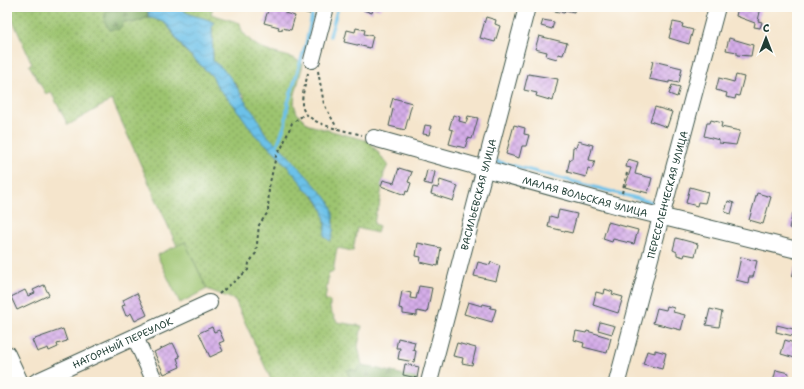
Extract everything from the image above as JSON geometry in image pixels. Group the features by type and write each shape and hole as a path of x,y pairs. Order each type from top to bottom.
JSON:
{"street":[{"path":"312,60 326,7"},
{"name":"ВАСИЛЬЕВСКАЯ УЛИЦА","path":"429,382 526,7"},
{"name":"ПЕРЕСЕЛЕНЧЕСКАЯ УЛИЦА","path":"618,382 660,217 717,7"},
{"name":"МАЛАЯ ВОЛЬСКАЯ УЛИЦА","path":"374,138 483,170 660,217 797,250"},
{"name":"НАГОРНЫЙ ПЕРЕУЛОК","path":"36,382 209,303"},
{"path":"135,337 155,382"},
{"path":"7,354 20,382"}],"path":[{"path":"312,60 303,94 302,105 305,114 312,120 374,138"},
{"path":"312,60 318,71 324,104 337,128"},
{"path":"209,303 248,270 249,263 256,253 259,225 268,212 269,187 276,156 282,147 292,124 305,114"},
{"path":"622,192 627,173"}],"green space":[{"path":"7,7 124,7 125,21 133,23 149,17 163,22 168,26 183,49 212,76 256,135 275,152 304,186 304,189 314,197 324,211 326,238 331,206 326,198 282,150 266,135 257,118 252,114 245,103 244,95 239,92 237,85 213,61 212,27 214,23 210,20 191,15 183,11 180,7 213,7 211,14 240,23 244,33 256,45 270,52 290,57 303,64 295,94 294,104 297,113 309,125 369,141 388,165 384,173 379,207 376,212 374,224 379,226 377,233 357,228 353,251 337,248 333,272 329,272 325,300 330,301 330,309 337,322 362,326 358,346 362,365 356,372 347,371 351,382 272,382 235,300 207,289 185,242 177,246 112,100 68,125 51,92 46,94 29,65 32,64"},
{"path":"124,7 147,7 149,17 133,23 125,21 119,29 110,30 104,21 106,10 123,10"},
{"path":"185,242 207,289 180,303 157,255"},
{"path":"362,365 417,378 417,382 351,382 347,371 350,369 356,371"}],"water":[{"path":"147,7 180,7 183,11 191,15 210,20 214,23 212,27 213,61 227,73 246,103 257,117 265,133 283,150 326,197 331,205 334,223 330,241 324,236 324,216 315,197 304,189 304,186 275,152 255,135 236,110 236,107 218,88 212,76 184,49 168,26 163,22 149,17"}],"building":[{"path":"269,7 286,9 285,13 295,16 291,30 282,28 282,30 278,29 279,27 264,23"},
{"path":"300,7 312,7 310,14 299,11"},
{"path":"364,7 381,7 380,10 373,8 372,13 363,10"},
{"path":"550,7 575,7 574,12 565,10 564,13 550,10"},
{"path":"738,7 761,7 758,21 762,22 760,28 754,27 755,23 736,16"},
{"path":"486,17 496,20 495,24 500,26 495,42 480,38"},
{"path":"543,20 554,22 552,29 541,26"},
{"path":"673,22 683,24 682,27 693,30 689,44 669,38"},
{"path":"356,28 365,30 364,34 373,36 370,48 344,42 347,30 355,32"},
{"path":"539,36 567,43 563,55 558,54 557,59 546,56 547,52 535,49"},
{"path":"729,38 753,45 751,56 737,55 737,52 726,50"},
{"path":"653,61 682,68 679,83 669,81 669,83 649,79"},
{"path":"528,74 558,79 553,101 536,96 537,93 524,90"},
{"path":"736,75 744,77 739,96 736,95 735,99 726,97 727,93 716,90 719,78 734,82"},
{"path":"672,85 680,87 677,97 669,94"},
{"path":"393,98 412,103 405,130 389,126 393,109 390,108"},
{"path":"655,107 672,112 667,127 650,121"},
{"path":"453,115 460,117 459,121 466,123 468,116 478,118 472,139 468,138 465,148 449,144 453,130 449,129"},
{"path":"711,120 722,123 721,127 740,131 736,145 719,143 719,140 704,136 707,123 710,123"},
{"path":"425,125 431,126 429,135 423,134"},
{"path":"514,125 525,128 524,134 529,135 526,146 522,146 519,158 506,154"},
{"path":"578,141 593,145 589,160 595,161 592,169 588,168 586,177 567,172 570,159 572,159 573,147 576,148"},
{"path":"628,159 638,162 635,174 652,178 648,193 625,187 631,168 626,167"},
{"path":"399,168 412,172 408,182 411,183 408,192 406,191 405,195 381,186 383,180 394,183"},
{"path":"427,170 435,172 432,185 424,183"},
{"path":"440,180 458,186 453,201 431,194 433,187 438,188"},
{"path":"690,187 708,192 705,203 698,202 697,206 686,203"},
{"path":"757,193 771,197 763,224 749,220"},
{"path":"728,201 734,203 731,214 725,212"},
{"path":"559,210 577,214 572,233 548,227 550,216 557,218"},
{"path":"793,213 797,214 797,230 789,228"},
{"path":"608,222 638,230 634,244 613,239 612,242 603,239"},
{"path":"676,238 698,244 695,256 685,254 684,257 677,255 677,252 673,250"},
{"path":"418,243 441,248 438,266 420,262 421,257 416,256"},
{"path":"741,257 757,261 753,277 749,277 748,283 736,280"},
{"path":"478,262 490,265 491,262 500,266 496,281 474,276"},
{"path":"795,267 797,268 797,279 792,277"},
{"path":"44,285 49,295 17,310 11,297 25,290 28,296 35,293 33,290"},
{"path":"419,286 432,288 427,313 417,311 417,316 403,314 403,309 399,308 402,291 411,293 410,298 416,299"},
{"path":"605,289 613,292 612,294 623,297 618,313 593,305 596,292 604,294"},
{"path":"137,293 147,315 135,321 131,313 126,316 122,306 125,305 123,300"},
{"path":"468,302 482,306 483,304 491,306 490,308 496,309 492,322 464,314"},
{"path":"667,306 674,308 673,312 685,315 681,330 653,323 657,308 666,310"},
{"path":"710,309 722,312 719,327 706,325"},
{"path":"600,322 615,326 612,334 598,330"},
{"path":"777,325 797,330 797,337 776,332"},
{"path":"212,327 214,332 219,330 224,341 219,343 223,351 210,357 199,333"},
{"path":"63,329 67,341 57,344 58,347 49,351 48,348 37,352 32,340"},
{"path":"576,331 586,333 587,331 611,338 607,353 583,347 584,343 574,340"},
{"path":"398,338 415,342 413,350 416,351 414,362 398,359 400,348 396,348"},
{"path":"785,340 797,344 795,358 781,354"},
{"path":"173,343 180,357 177,358 180,367 164,374 154,352"},
{"path":"457,343 476,348 472,365 462,363 463,358 453,356"},
{"path":"655,350 666,353 662,369 643,364 647,351 655,353"},
{"path":"405,364 419,367 417,378 403,375"},
{"path":"776,370 789,373 787,382 773,382"}],"waterway":[{"path":"330,36 338,7"},
{"path":"277,145 285,125 288,103 306,44 312,16"},
{"path":"495,161 655,203 659,197"}]}
